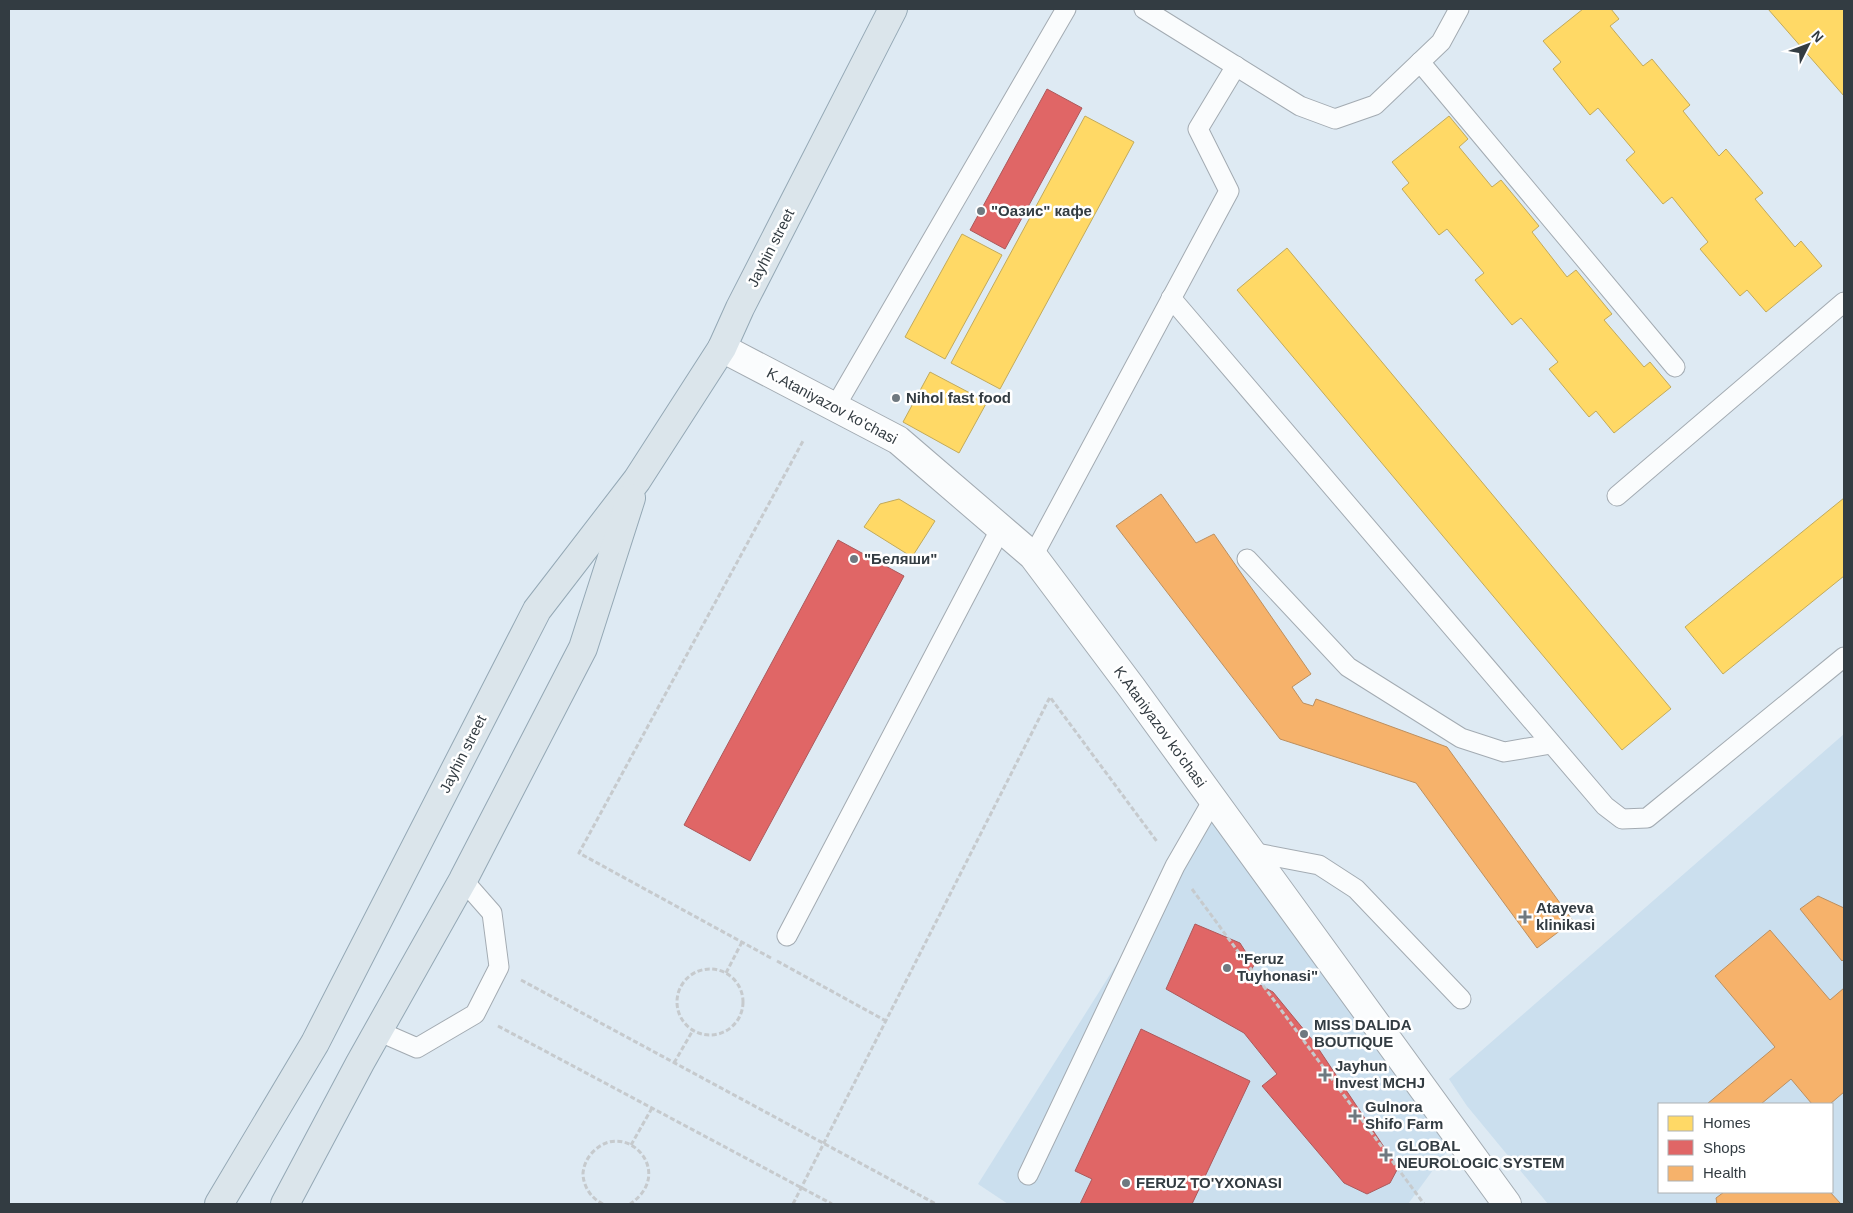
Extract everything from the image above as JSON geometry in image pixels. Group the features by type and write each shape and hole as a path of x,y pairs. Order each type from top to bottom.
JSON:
{"main road":[{"name":"Jayhin street","path":"220,1204 315,1043 537,610 637,480 722,348 740,308 893,9"},
{"name":"Jayhin street","path":"285,1204 360,1063 463,880 583,648 637,480"}],"street":[{"name":"K.Ataniyazov ko'chasi","path":"722,348 898,440 1033,556 1507,1204"}],"lane":[{"path":"835,407 1066,9"},
{"path":"1144,9 1300,106 1335,119 1375,105 1441,42 1459,9"},
{"path":"1420,62 1675,367"},
{"path":"1033,556 1229,191 1198,129 1236,66"},
{"path":"1171,298 1551,744 1605,806 1622,819 1648,818 1844,657"},
{"path":"1617,496 1844,302"},
{"path":"787,936 1001,528"},
{"path":"1247,559 1348,667 1461,738 1504,752 1551,744"},
{"path":"1028,1175 1175,866 1213,800"},
{"path":"1251,852 1319,866 1356,889 1461,999"},
{"path":"378,1031 417,1048 475,1014 499,967 492,914 463,880"}],"path":[{"path":"803,441 579,853 886,1021"},
{"path":"793,1204 1050,697 1424,1204"},
{"path":"726,973 742,942"},
{"path":"499,967 936,1204"},
{"path":"704,969 715,969 726,973 734,979 740,988 743,998 743,1008 739,1018 728,1029 714,1035 703,1034 693,1030 684,1023 679,1013 677,1002 679,990 684,980 693,973 704,969"},
{"path":"475,1014 832,1204"},
{"path":"674,1063 693,1030"},
{"path":"631,1145 652,1108"},
{"path":"602,1204 591,1195 585,1185 583,1174 585,1163 591,1153 599,1146 621,1141 631,1145 640,1152 646,1160 649,1170 649,1181 645,1190 638,1199 630,1204"}],"shaded area":[{"path":"1844,734 1844,1204 1548,1204 1467,1106 1449,1079"},
{"name":"\"Feruz Tuyhonasi\"","path":"1220,800 1458,1136 1408,1204 1008,1204 978,1184"}],"building: Homes":[{"path":"1583,9 1611,9 1619,19 1610,26 1643,66 1652,59 1690,105 1683,111 1719,156 1726,149 1763,193 1755,199 1795,247 1801,241 1822,266 1766,312 1747,290 1740,296 1700,249 1708,242 1672,197 1663,204 1626,160 1635,152 1598,108 1590,115 1553,69 1561,62 1543,41"},
{"path":"1768,9 1844,9 1844,96"},
{"path":"1085,116 1134,142 1000,389 951,363"},
{"path":"1449,116 1468,139 1459,147 1492,187 1501,180 1539,226 1532,232 1567,277 1576,270 1612,314 1604,320 1644,367 1650,362 1671,387 1614,433 1596,411 1589,417 1549,369 1558,362 1521,318 1512,325 1475,280 1484,273 1447,229 1439,235 1402,189 1409,183 1392,162"},
{"path":"962,234 1002,255 945,359 905,337"},
{"path":"1287,248 1671,709 1622,750 1237,290"},
{"path":"930,372 987,402 959,453 903,422"},
{"path":"1844,498 1844,576 1723,674 1685,627"},
{"path":"899,499 935,521 912,557 864,527 880,504"}],"building: Shops":[{"path":"1047,89 1082,108 1005,249 970,230"},
{"path":"838,540 904,576 750,861 684,825"},
{"path":"1195,924 1240,943 1254,965 1247,978 1273,992 1314,1042 1398,1168 1390,1183 1367,1194 1344,1183 1262,1086 1277,1074 1244,1033 1166,989"},
{"path":"1141,1029 1250,1081 1192,1204 1080,1204 1092,1179 1075,1171"}],"building: Health":[{"path":"1161,494 1196,543 1214,534 1311,674 1292,687 1303,703 1313,706 1316,699 1447,747 1573,921 1537,948 1416,783 1280,739 1116,526"},
{"path":"1818,896 1844,908 1844,959 1842,961 1800,909"},
{"path":"1770,930 1830,1000 1844,988 1844,1092 1831,1103 1811,1103 1791,1079 1762,1103 1708,1103 1775,1047 1715,976"},
{"path":"1723,1193 1831,1193 1841,1204 1717,1204 1716,1198"}],"place":[{"name":"\"Оазис\" кафе","path":"981,211"},
{"name":"Nihol fast food","path":"896,398"},
{"name":"\"Беляши\"","path":"854,559"},
{"name":"Atayeva klinikasi","path":"1525,917"},
{"name":"\"Feruz Tuyhonasi\"","path":"1227,968"},
{"name":"MISS DALIDA BOUTIQUE","path":"1304,1034"},
{"name":"Jayhun Invest MCHJ","path":"1325,1075"},
{"name":"Gulnora Shifo Farm","path":"1355,1116"},
{"name":"GLOBAL NEUROLOGIC SYSTEM","path":"1386,1155"},
{"name":"FERUZ TO'YXONASI","path":"1126,1183"}]}
